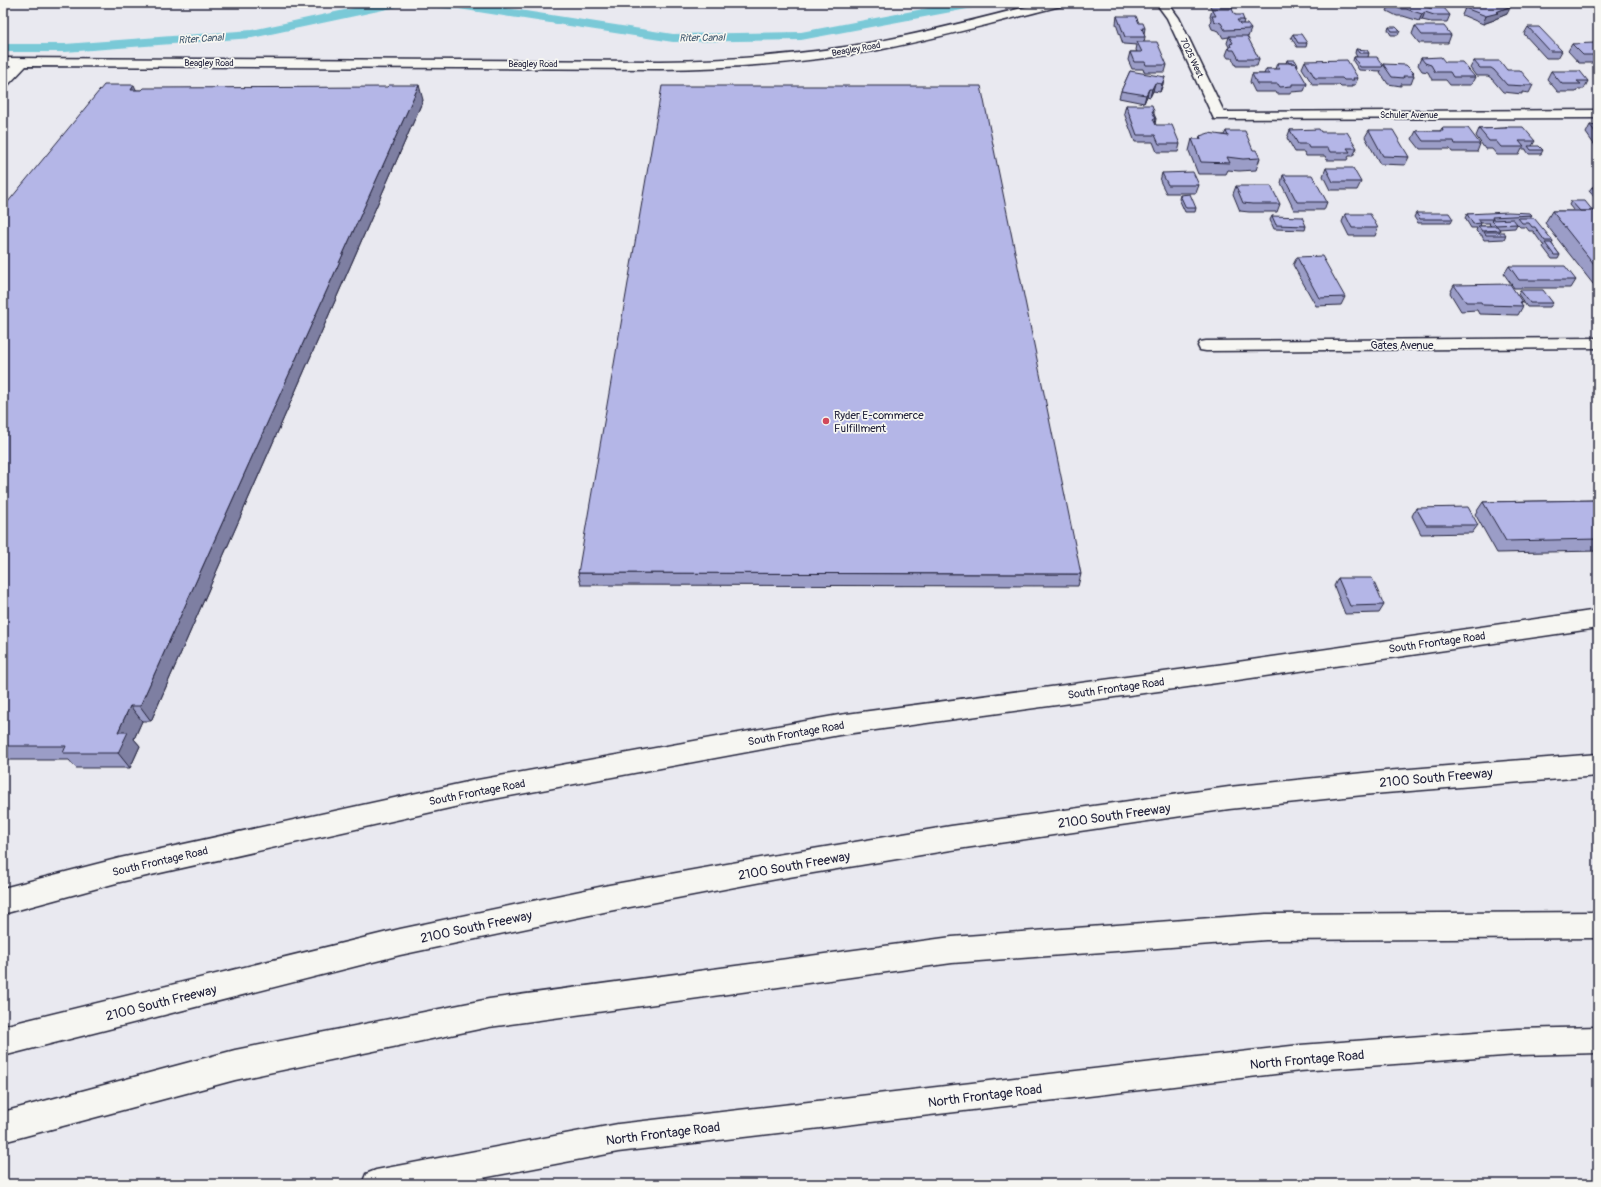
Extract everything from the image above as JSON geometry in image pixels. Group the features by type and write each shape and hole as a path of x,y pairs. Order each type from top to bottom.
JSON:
{"main road":[{"name":"Beagley Road","path":"3,62 660,65 737,63 810,56 871,47 1058,3"},
{"path":"3,82 22,62"},
{"name":"South Frontage Road","path":"3,901 120,870 472,792 824,728 1598,619"},
{"name":"2100 South Freeway","path":"3,1041 400,942 609,898 776,867 950,838 1230,798 1388,781 1598,765"},
{"path":"3,1127 235,1065 489,1014 952,950 1266,927 1598,925"}],"street":[{"name":"7025 West","path":"1162,3 1173,18 1219,116"},
{"name":"Schuler Avenue","path":"1219,116 1598,114"},
{"name":"Gates Avenue","path":"1206,346 1598,344"},
{"name":"North Frontage Road","path":"376,1184 626,1137 1300,1058 1517,1042 1598,1040"}],"building":[{"path":"1233,3 1234,4 1214,4"},
{"path":"1424,3 1430,5 1427,7 1430,8 1444,8 1450,15 1434,15 1425,12 1422,14 1406,9 1400,9 1390,4"},
{"path":"1479,3 1502,3 1511,6 1496,12 1498,13 1486,16 1465,8 1474,4 1479,6 1482,5"},
{"path":"1212,9 1232,9 1235,15 1242,15 1244,20 1237,20 1240,24 1247,24 1251,29 1225,30 1221,23 1214,21 1212,16 1216,16"},
{"path":"1117,16 1136,16 1139,23 1143,23 1145,28 1142,28 1145,37 1125,37"},
{"path":"1415,26 1444,26 1451,35 1422,35"},
{"path":"1389,27 1396,27 1400,31 1392,31"},
{"path":"1528,27 1539,27 1562,51 1550,51"},
{"path":"1293,34 1301,34 1307,43 1298,43"},
{"path":"1229,36 1247,36 1259,59 1239,59 1234,50 1230,50 1230,44 1233,43"},
{"path":"1137,42 1157,42 1167,65 1146,65 1145,62 1134,62 1130,52 1142,52"},
{"path":"1594,43 1598,47 1598,55 1583,55 1572,44"},
{"path":"1356,49 1367,50 1369,53 1359,53"},
{"path":"1354,57 1377,57 1383,66 1360,67"},
{"path":"1441,57 1445,62 1462,62 1475,77 1453,77 1450,72 1435,72 1431,65 1425,63 1421,58"},
{"path":"1287,60 1295,60 1298,65 1295,63 1289,63"},
{"path":"1347,60 1358,78 1353,78 1354,80 1344,80 1342,78 1315,78 1305,61"},
{"path":"1474,61 1500,61 1507,70 1520,70 1533,85 1507,85 1494,70 1491,68 1480,68"},
{"path":"1277,63 1295,63 1307,84 1292,84 1292,86 1280,87 1278,84 1257,84 1252,74 1269,74 1266,69 1280,69"},
{"path":"1383,64 1406,65 1414,73 1412,73 1414,76 1403,76 1404,78 1392,77"},
{"path":"1130,71 1165,77 1162,84 1155,83 1146,95 1121,91"},
{"path":"1551,71 1580,71 1588,81 1577,81 1581,84 1562,84"},
{"path":"104,85 134,85 131,90 142,90 144,88 387,87 389,85 419,85 140,706 130,706 118,732 128,732 118,753 63,753 66,746 3,746 3,208"},
{"path":"662,86 981,86 1081,574 578,573"},
{"path":"1126,105 1152,105 1154,111 1152,111 1156,119 1153,119 1156,125 1172,125 1180,144 1159,144 1155,135 1137,135"},
{"path":"1590,125 1598,126 1598,136"},
{"path":"1506,127 1523,127 1535,141 1519,141 1524,147 1501,147 1496,141 1489,141 1479,129 1507,128"},
{"path":"1442,128 1468,128 1480,144 1455,144 1454,141 1423,141 1416,131 1443,131"},
{"path":"1319,129 1321,132 1347,132 1357,148 1347,148 1350,152 1330,152 1328,148 1309,148 1307,144 1298,144 1290,130"},
{"path":"1369,130 1393,130 1409,157 1383,156"},
{"path":"1226,131 1245,131 1253,150 1256,150 1260,158 1243,159 1227,157 1230,163 1201,162 1192,139 1201,139 1200,136 1209,133 1228,136"},
{"path":"1528,146 1539,146 1543,150 1531,150"},
{"path":"1326,168 1353,168 1361,182 1333,182"},
{"path":"1193,172 1199,185 1168,185 1162,173"},
{"path":"1283,175 1312,175 1327,202 1297,202"},
{"path":"1236,186 1271,186 1280,204 1243,203"},
{"path":"1592,187 1598,187 1598,194"},
{"path":"1190,194 1196,208 1186,208 1180,195"},
{"path":"1571,201 1585,201 1593,211 1580,211"},
{"path":"1552,211 1598,211 1598,269"},
{"path":"1508,212 1530,213 1532,215 1478,219 1481,223 1473,224 1467,214"},
{"path":"1416,213 1449,213 1453,219 1420,219"},
{"path":"1345,214 1370,214 1378,228 1352,228"},
{"path":"1272,216 1302,217 1306,226 1276,225"},
{"path":"1518,218 1534,218 1553,241 1545,241 1535,227 1532,227 1529,223 1522,223"},
{"path":"1513,219 1517,224 1496,225 1491,220"},
{"path":"1478,226 1497,226 1500,230 1482,231"},
{"path":"1484,232 1504,232 1506,235 1486,235"},
{"path":"1545,243 1551,243 1560,255 1554,255"},
{"path":"1322,256 1345,297 1319,298 1297,257"},
{"path":"1509,266 1565,266 1576,280 1519,280"},
{"path":"1510,284 1523,306 1483,305 1481,302 1466,302 1454,285"},
{"path":"1520,290 1543,290 1553,303 1530,303"},
{"path":"1598,500 1598,539 1506,541 1483,502"},
{"path":"1468,507 1478,525 1426,525 1416,508"},
{"path":"1338,578 1372,578 1384,605 1350,606"}],"waterway":[{"name":"Riter Canal","path":"3,48 65,48 252,34 397,3"},
{"name":"Riter Canal","path":"425,3 459,5 673,38 801,36 978,3"}],"place":[{"name":"Ryder E-commerce Fulfillment","path":"826,421"}]}
